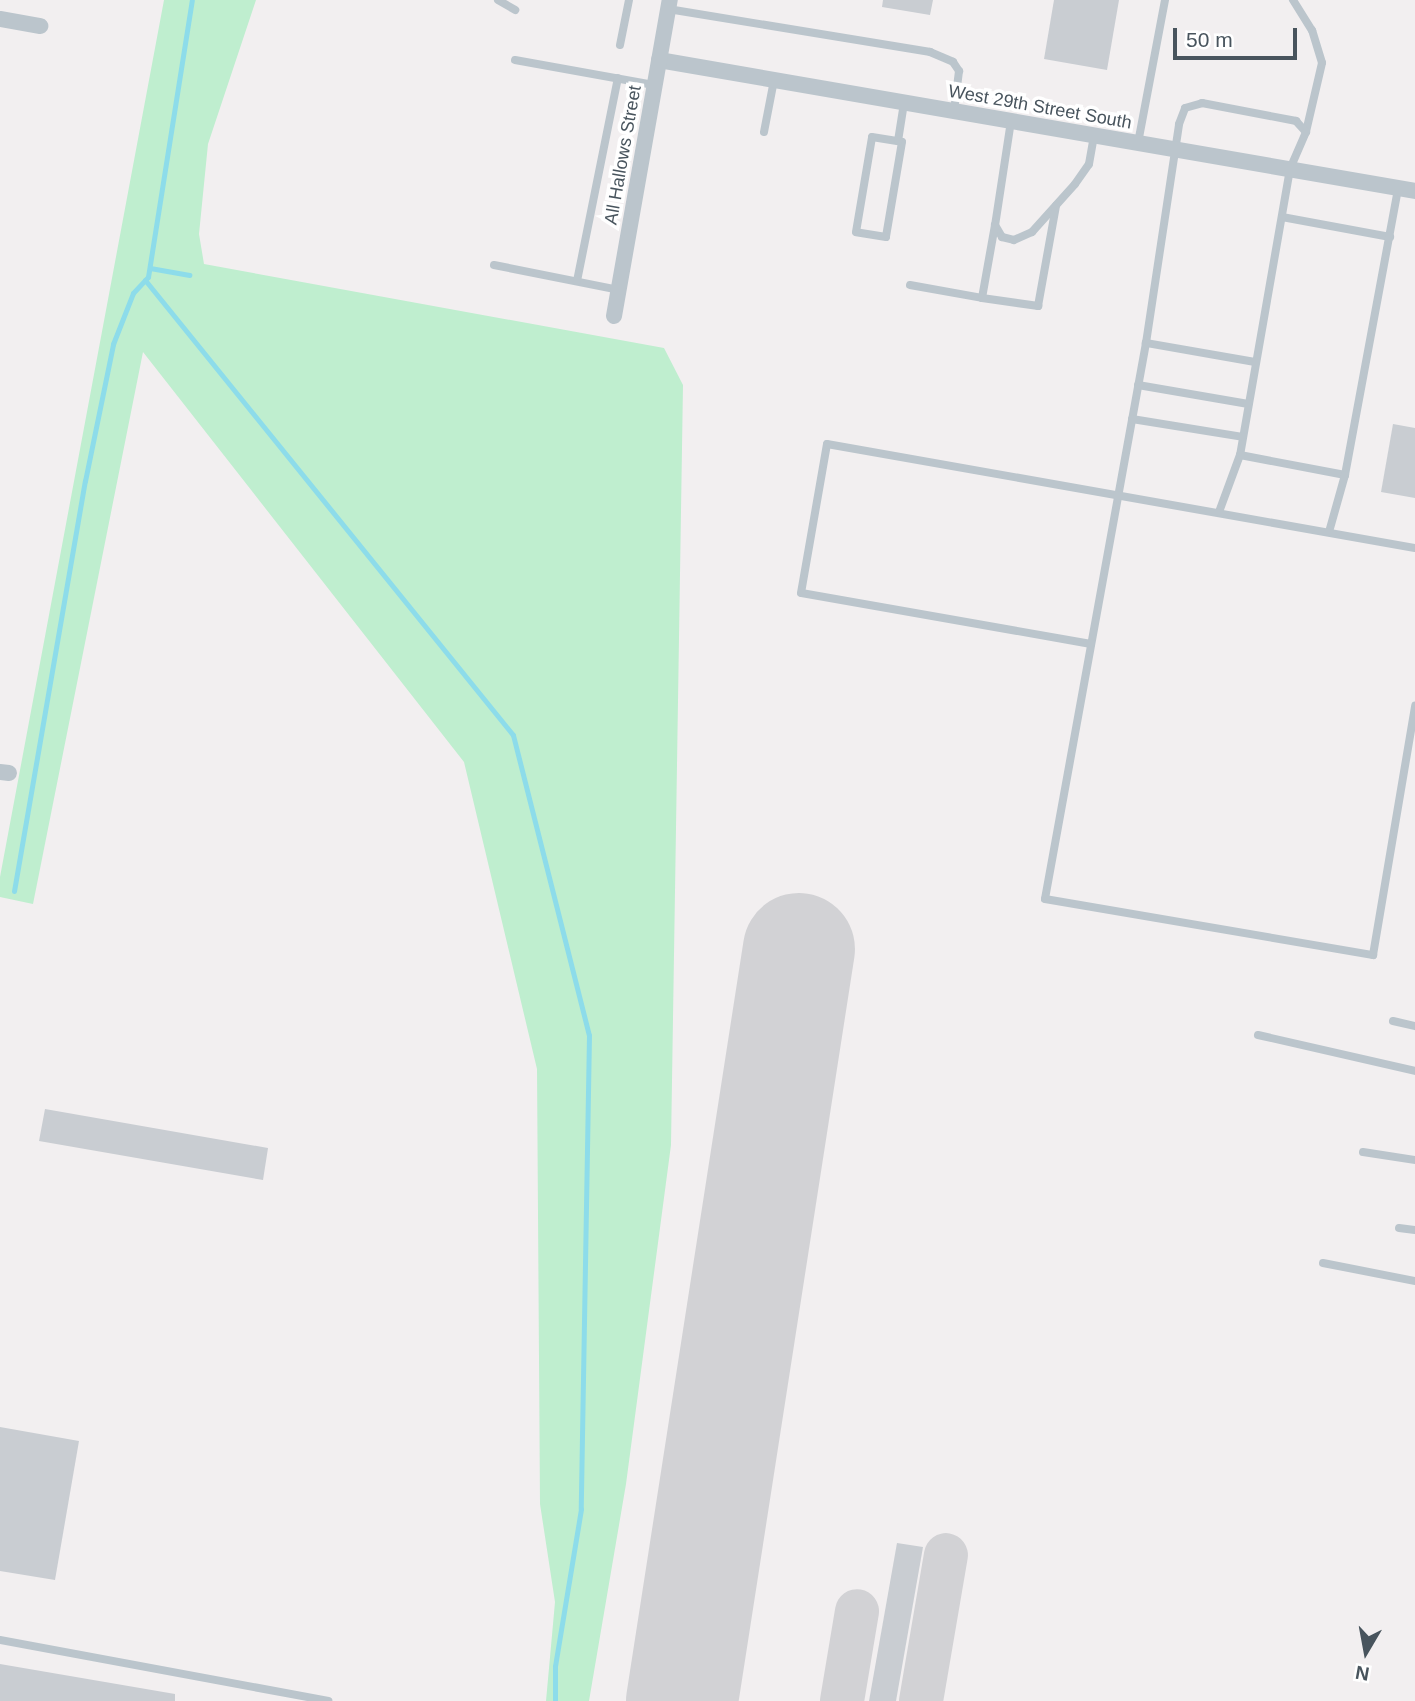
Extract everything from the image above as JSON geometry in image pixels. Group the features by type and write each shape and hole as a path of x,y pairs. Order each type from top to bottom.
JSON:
{"street":[{"name":"All Hallows Street","path":"614,316 669,4"},
{"path":"0,19 40,26"},
{"name":"West 29th Street South","path":"659,60 1415,191"}],"lane":[{"path":"498,0 515,10"},
{"path":"620,45 629,0"},
{"path":"1138,143 1165,0"},
{"path":"1219,512 1240,455 1290,169 1306,132 1322,63 1312,30 1293,0"},
{"path":"669,4 930,52 953,62 959,71 954,111"},
{"path":"515,60 654,85"},
{"path":"577,281 618,78"},
{"path":"764,132 774,80"},
{"path":"898,141 904,103"},
{"path":"1306,132 1296,121 1202,103 1185,108 1179,124 1178,150 1146,343 1045,899 1373,955 1415,706"},
{"path":"982,298 1011,121"},
{"path":"995,225 1002,237 1023,238 1056,205 1089,164 1094,135"},
{"path":"872,137 898,141 902,142 886,237 856,232 872,137"},
{"path":"1329,532 1345,475 1398,188"},
{"path":"911,285 1038,306 1056,205"},
{"path":"1282,217 1390,237"},
{"path":"494,265 619,289"},
{"path":"1146,343 1255,362"},
{"path":"1138,385 1248,404"},
{"path":"1132,419 1243,437"},
{"path":"1091,644 801,593 827,443 1415,548"},
{"path":"1240,455 1345,475"},
{"path":"1393,1021 1415,1026"},
{"path":"1258,1035 1415,1071"},
{"path":"1363,1152 1415,1160"},
{"path":"1399,1228 1415,1230"},
{"path":"1323,1264 1415,1281"},
{"path":"0,1640 328,1701"}],"green space":[{"path":"164,0 256,0 208,144 199,234 204,264 664,348 683,385 671,1145 626,1484 589,1701 546,1701 555,1602 540,1504 537,1069 464,762 143,352 33,904 0,897 0,877"}],"building":[{"path":"883,0 933,0 930,15 882,7"},
{"path":"1054,0 1119,0 1107,70 1044,59"},
{"path":"1393,424 1415,428 1415,498 1381,492"},
{"path":"45,1109 268,1148 263,1180 39,1141"},
{"path":"0,1427 79,1441 55,1580 0,1571"},
{"path":"897,1543 923,1547 896,1701 869,1701"},
{"path":"0,1664 175,1694 175,1701 0,1701"}],"waterway":[{"path":"14,891 85,481 113,344 133,293 148,277 192,0"},
{"path":"150,268 189,275"},
{"path":"145,280 513,735 589,1035 581,1509 555,1666 555,1701"}],"taxiway":[{"path":"921,1701 946,1555"},
{"path":"842,1701 857,1611"}],"runway":[{"path":"682,1701 799,949"}]}
